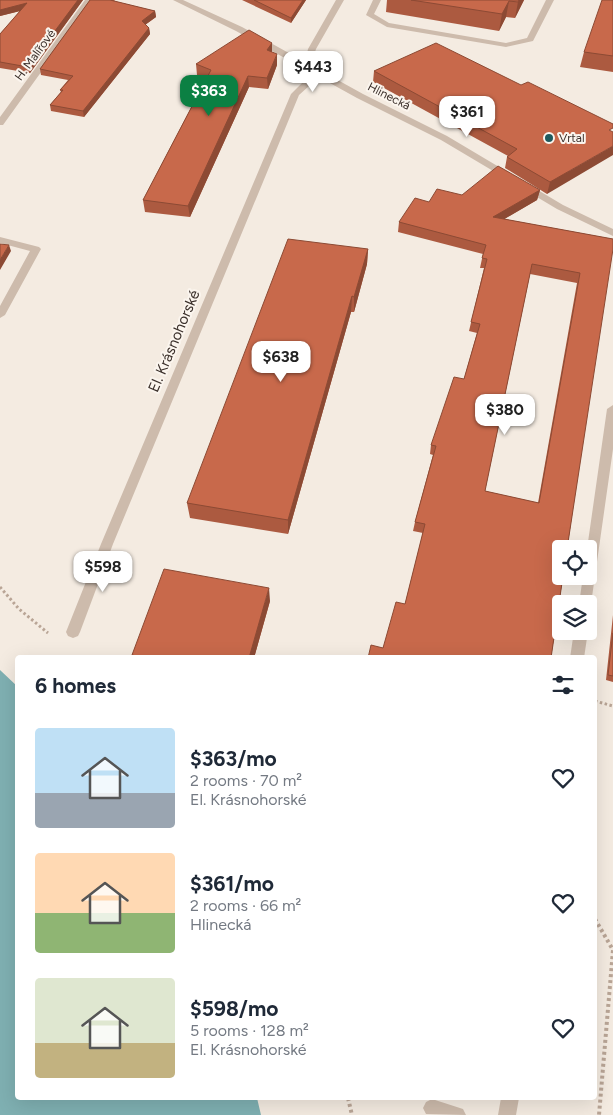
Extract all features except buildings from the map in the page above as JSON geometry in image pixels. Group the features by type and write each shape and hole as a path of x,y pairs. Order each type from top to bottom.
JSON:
{"street":[{"name":"H. Malířové","path":"0,123 88,0"},
{"name":"Hlinecká","path":"177,0 307,65 444,138 560,207 613,233"},
{"path":"307,65 312,49 340,0"},
{"path":"377,0 370,15 387,25 506,45 530,39 550,0"},
{"name":"El. Krásnohorské","path":"73,632 111,535 295,94 306,84 323,75"},
{"path":"0,240 36,249 0,315"},
{"path":"586,595 613,409"},
{"path":"577,655 579,640"},
{"path":"508,1115 510,1100"},
{"path":"432,1108 457,1115"}],"path":[{"path":"0,587 19,609 55,638"},
{"path":"597,702 613,706"},
{"path":"597,923 613,950 599,1115"},
{"path":"348,1100 352,1115"}],"water":[{"path":"0,670 15,684 15,1100 257,1100 261,1115 0,1115"}],"place":[{"name":"Vrtal","path":"549,138"}]}
